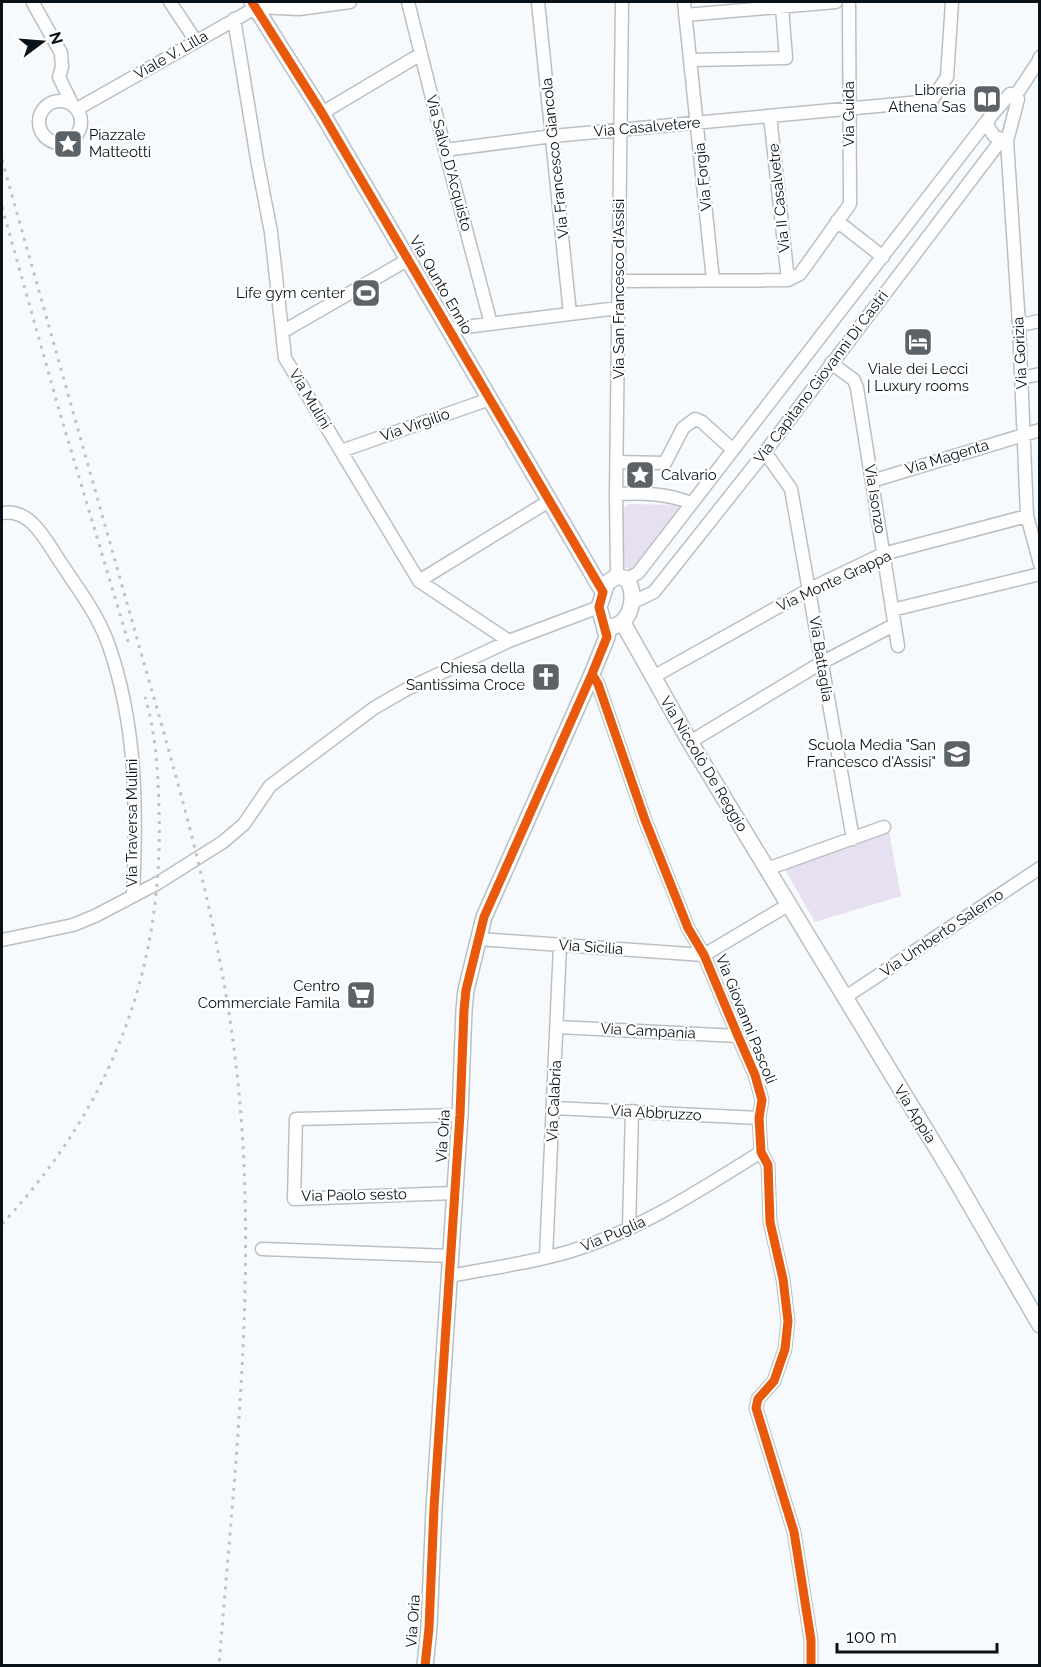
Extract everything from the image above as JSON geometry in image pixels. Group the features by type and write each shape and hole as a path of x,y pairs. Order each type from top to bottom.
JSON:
{"main road":[{"name":"Via Qunto Ennio","path":"258,3 549,501 599,593"},
{"path":"622,577 632,587 631,603 628,615 611,628 601,617 599,593 607,583 622,577"},
{"name":"Via Niccolò De Reggio","path":"611,628 653,677 788,905"},
{"name":"Via Oria","path":"425,1665 460,1115 464,1010 484,917 611,628"},
{"name":"Via Appia","path":"788,905 953,1174 1040,1325"}],"street":[{"path":"170,2 195,41"},
{"path":"258,3 298,9 350,2"},
{"name":"Via Salvo D'Acquisto","path":"408,2 492,324"},
{"name":"Via Francesco Giancola","path":"538,2 570,314"},
{"name":"Via San Francesco d'Assisi","path":"622,2 616,494 622,577"},
{"name":"Via Forgia","path":"684,2 713,280"},
{"path":"685,15 836,2"},
{"name":"Via Guida","path":"788,280 800,274 850,204 849,2"},
{"name":"Via Casalvetere","path":"445,150 553,136 931,101 947,77 952,2"},
{"name":"Viale V. Lilla","path":"33,3 61,53 62,67 58,77 74,107 234,19 258,3"},
{"path":"691,60 786,58 782,7"},
{"name":"Via Mulini","path":"234,19 258,165 272,232 285,358 419,581 509,641"},
{"path":"322,113 421,54"},
{"name":"Via Capitano Giovanni Di Castri","path":"622,577 638,573 990,117 1010,94 1016,94 1040,57"},
{"path":"1025,82 1040,80"},
{"path":"990,117 987,125 990,131 1005,140 1018,99 1016,94"},
{"name":"Via II Casalvetre","path":"770,116 788,280"},
{"name":"Via Capitano Giovanni Di Castri","path":"631,603 654,592 765,452 831,363 1005,140"},
{"name":"Via Gorizia","path":"1005,140 1019,325 1028,516 1040,564"},
{"path":"837,221 883,257"},
{"path":"282,332 409,259"},
{"path":"618,281 788,280"},
{"path":"449,329 618,308"},
{"path":"1019,325 1040,321"},
{"name":"Via Isonzo","path":"831,363 854,380 898,646"},
{"path":"1021,378 1040,374"},
{"name":"Via Virgilio","path":"341,451 490,399"},
{"path":"617,462 664,462 683,428 695,419 702,422 732,449"},
{"name":"Via Magenta","path":"872,480 1040,430"},
{"name":"Via Battaglia","path":"765,452 791,489 853,839"},
{"path":"616,494 651,493 677,497 691,503"},
{"path":"419,581 549,501"},
{"name":"Via Traversa Mulini","path":"2,513 17,512 30,520 43,535 91,607 108,642 130,725 135,788 133,895"},
{"name":"Via Monte Grappa","path":"653,677 810,589 883,554 1028,516"},
{"path":"892,610 1040,574"},
{"path":"2,940 73,925 95,916 185,868 223,842 244,824 270,786 374,708 406,689 509,641 599,593"},
{"path":"690,742 821,663 894,626"},
{"name":"Via Giovanni Pascoli","path":"592,674 598,684 645,820 688,928 704,955 755,1076 762,1100 759,1118 761,1152 768,1165 770,1222 787,1301 789,1322 785,1349 774,1381 758,1399 756,1408 794,1532 811,1640 811,1665"},
{"path":"767,869 884,827"},
{"name":"Via Umberto Salerno","path":"844,998 1040,868"},
{"path":"704,955 788,905"},
{"name":"Via Sicilia","path":"478,939 704,955"},
{"name":"Via Calabria","path":"546,1257 560,945"},
{"name":"Via Campania","path":"558,1027 738,1036"},
{"name":"Via Abbruzzo","path":"554,1108 759,1118"},
{"path":"629,1229 632,1112"},
{"name":"Via Paolo sesto","path":"454,1193 294,1198 296,1119 460,1115"},
{"name":"Via Puglia","path":"450,1276 571,1251 629,1229 683,1201 761,1152"},
{"path":"262,1249 451,1256"}],"shaded area":[{"path":"629,504 684,505 632,571 620,565 622,509"},
{"path":"889,832 901,896 815,922 784,868"}],"railway":[{"path":"2,160 193,840 217,947 235,1056 242,1132 245,1285 238,1437 219,1666"},
{"path":"2,207 59,410 130,648"},
{"path":"2,1224 40,1179 73,1132 101,1084 123,1033 140,980 152,926 158,869 157,767 152,724 145,697"}],"cycle path":[{"path":"252,2 322,113 603,592 599,607 607,637 484,917 466,990 425,1666"},
{"path":"592,674 598,684 645,820 688,928 704,955 755,1075 762,1100 759,1118 761,1152 768,1165 770,1222 783,1279 788,1321 785,1349 774,1381 758,1399 756,1408 794,1532 811,1640 811,1666"}],"place":[{"name":"Libreria Athena Sas","path":"987,99"},
{"name":"Piazzale Matteotti","path":"68,144"},
{"name":"Life gym center","path":"366,293"},
{"name":"Viale dei Lecci | Luxury rooms","path":"918,342"},
{"name":"Calvario","path":"640,475"},
{"name":"Chiesa della Santissima Croce","path":"546,677"},
{"name":"Scuola Media \"San Francesco d'Assisi\"","path":"957,754"},
{"name":"Centro Commerciale Famila","path":"361,995"}]}
